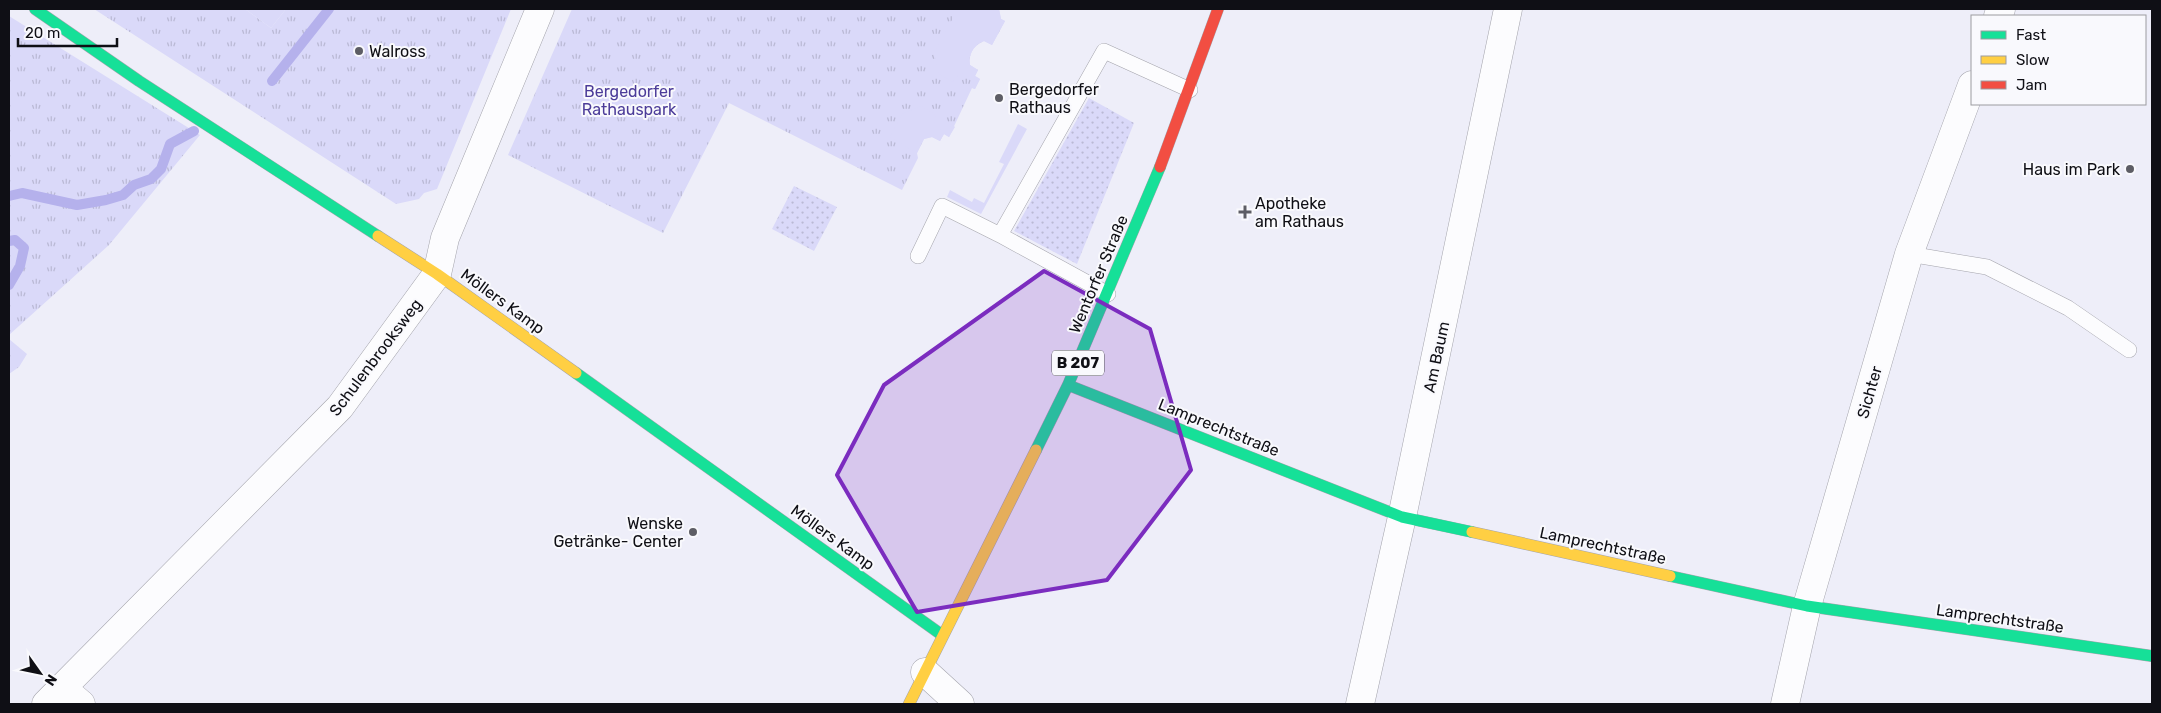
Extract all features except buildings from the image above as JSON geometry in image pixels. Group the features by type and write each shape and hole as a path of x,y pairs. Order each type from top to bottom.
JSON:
{"street":[{"name":"Möllers Kamp","path":"35,9 138,81 437,274 942,635"},
{"name":"Schulenbrooksweg","path":"63,699 340,407 437,274 445,238 540,9"},
{"name":"Wentorfer Straße","path":"909,704 1068,385 1173,137 1218,9"},
{"name":"Am Baum","path":"1360,704 1402,517 1508,9"},
{"name":"Sichter","path":"1785,704 1806,606 1908,254 1971,88"},
{"name":"Lamprechtstraße","path":"1068,385 1402,517 1806,606 2152,656"},
{"path":"925,672 960,704"}],"lane":[{"path":"1000,235 1104,51 1190,90"},
{"path":"918,256 942,206 1000,235 1108,294"},
{"path":"1908,254 1987,267 2068,308 2128,350"}],"highlighted area":[{"path":"1044,271 1150,329 1191,470 1107,580 917,612 837,475 884,385"}],"green space":[{"path":"94,9 245,9 271,28 286,9 511,9 437,189 424,193 419,199 396,204"},
{"path":"245,9 286,9 271,28"},
{"name":"Bergedorfer Rathauspark","path":"572,9 999,9 1001,19 1005,21 992,45 984,41 975,47 971,54 970,65 978,70 975,76 980,79 975,89 972,88 949,137 944,134 940,141 932,137 924,139 917,153 918,158 902,190 729,103 663,233 508,155"},
{"path":"958,9 999,9 1001,19 1005,21 992,45 984,41 975,47 971,54 970,65 978,70 975,76 980,79 975,89 972,88 970,77 961,73 953,82 939,74 934,53"},
{"path":"9,16 200,135 109,245 9,335"},
{"path":"1089,98 1134,123 1077,264 1014,231"},
{"path":"921,106 936,115 934,124 941,130 945,130 953,125 955,127 949,137 944,134 940,141 932,137 924,139 917,153 890,137 902,114"},
{"path":"1018,124 1027,129 981,214 947,197 950,190 972,202 974,198 984,203 1004,164 999,162"},
{"path":"794,186 837,207 814,251 772,229"},
{"path":"9,339 27,354 19,367 9,374"}],"waterway":[{"path":"272,81 329,9"},
{"path":"9,196 22,193 77,205 123,195 134,185 151,179 161,169 170,144 194,131"},
{"path":"9,241 15,240 24,248 20,266 9,285"}],"traffic: fast":[{"path":"35,9 139,81 378,236"},
{"path":"1036,450 1068,385 1160,167"},
{"path":"576,373 942,635"},
{"path":"1068,385 1402,517 1472,532"},
{"path":"1670,576 1807,606 2152,656"}],"traffic: slow":[{"path":"378,236 437,274 576,373"},
{"path":"909,704 1036,450"},
{"path":"1472,532 1670,576"}],"traffic: jam":[{"path":"1160,167 1218,9"}],"place":[{"name":"Walross","path":"359,51"},
{"name":"Bergedorfer Rathaus","path":"999,98"},
{"name":"Haus im Park","path":"2130,169"},
{"name":"Apotheke am Rathaus","path":"1245,212"},
{"name":"Wenske Getränke- Center","path":"693,532"}]}
